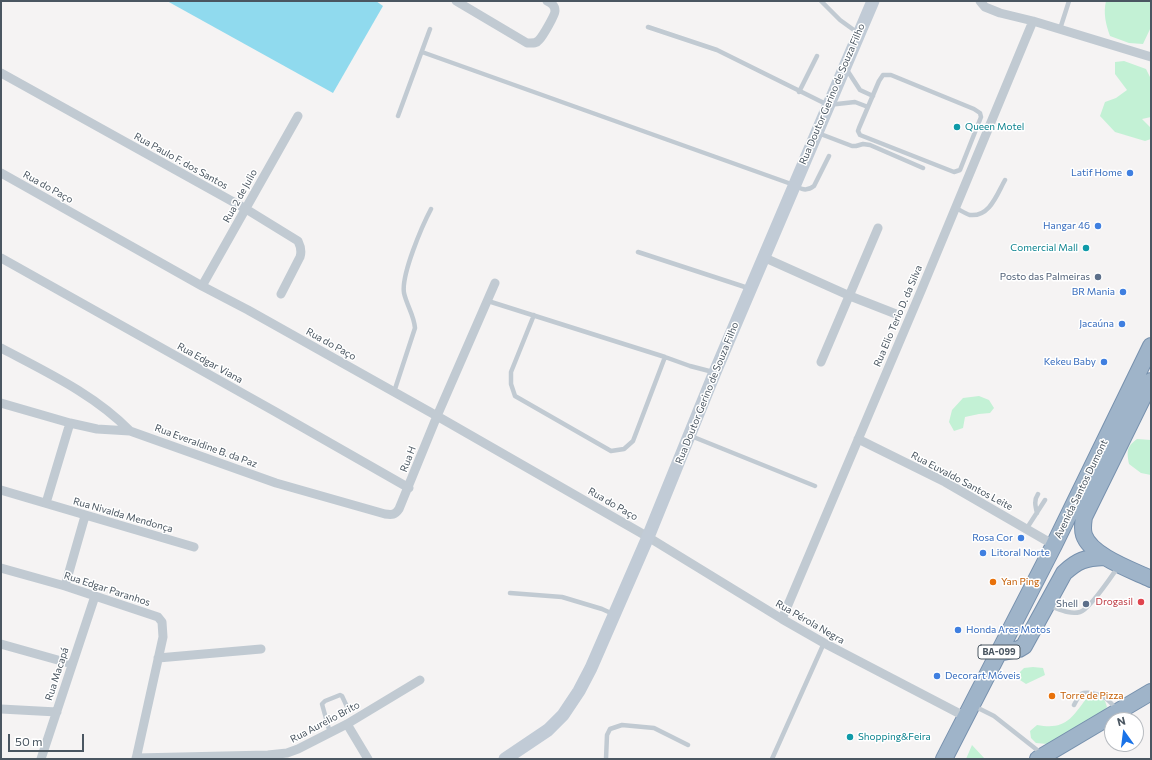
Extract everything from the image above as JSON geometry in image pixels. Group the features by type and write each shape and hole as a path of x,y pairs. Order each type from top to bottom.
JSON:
{"highway":[{"name":"Avenida Santos Dumont","path":"944,759 1054,544 1151,346"},
{"name":"Avenida Santos Dumont","path":"1151,381 1084,517 1082,527 1085,537 1091,546 1104,557 1151,579"},
{"path":"998,653 1019,649 1024,646 1064,573 1073,564 1082,559 1104,557"},
{"path":"1041,757 1151,692"}],"main road":[{"name":"Rua Doutor Gerino de Souza Filho","path":"506,759 548,730 563,715 579,691 591,668 648,537 763,257 872,1"}],"street":[{"path":"456,1 527,43 534,43 539,40 555,10 553,4 547,1"},
{"path":"980,1 985,7 1000,13 1033,21 1151,57"},
{"name":"Rua Elio Terio D. da Silva","path":"782,619 956,208 1033,21"},
{"name":"Rua Paulo F. dos Santos","path":"1,73 246,209 298,241 302,252 280,294"},
{"name":"Rua 2 de Julio","path":"202,286 298,116"},
{"name":"Rua do Paço","path":"1,173 437,416 648,537"},
{"path":"821,362 878,228"},
{"path":"763,257 850,296 896,314"},
{"name":"Rua Edgar Viana","path":"1,258 408,488"},
{"name":"Rua H","path":"399,509 437,416 495,283"},
{"path":"1,348 63,381 100,404 117,417 130,431"},
{"name":"Rua Everaldine B. da Paz","path":"1,403 70,423 97,429 130,431 276,483 385,514 396,514 399,509"},
{"path":"46,503 70,423"},
{"name":"Rua Euvaldo Santos Leite","path":"858,439 945,482 1054,544"},
{"name":"Rua Nivalda Mendonça","path":"1,490 194,547"},
{"path":"65,586 85,516"},
{"name":"Rua Pérola Negra","path":"648,537 824,643 947,707 969,711"},
{"name":"Rua Edgar Paranhos","path":"1,568 65,586 158,617 162,622 163,637 136,759"},
{"name":"Rua Macapá","path":"41,759 95,596"},
{"path":"1,644 72,664"},
{"path":"158,658 261,649"},
{"name":"Rua Aurelio Brito","path":"136,759 268,755 287,753 347,724 420,680"},
{"path":"1,708 57,712"},
{"path":"347,724 368,759"}],"lane":[{"path":"821,1 840,20 858,33"},
{"path":"1060,29 1069,1"},
{"path":"648,27 717,50 828,106 855,102 868,107"},
{"path":"398,116 430,29"},
{"path":"422,52 794,185 804,190 810,190 814,186 829,156"},
{"path":"799,92 817,56"},
{"path":"844,66 860,90 873,96"},
{"path":"883,75 891,75 974,109 980,113 981,117 960,170 954,172 860,135 858,131 873,96 883,75"},
{"path":"817,132 852,146 863,144 870,146 923,168"},
{"path":"956,208 969,215 978,214 989,209 1005,180"},
{"path":"394,392 415,328 415,321 405,295 405,278 422,227 431,209"},
{"path":"638,252 750,289"},
{"path":"488,301 664,356 690,366 715,372"},
{"path":"534,315 511,372 511,384 515,396 611,451 624,449 633,441 664,356"},
{"path":"689,436 815,486"},
{"path":"1037,512 1035,498 1038,494"},
{"path":"1027,528 1045,500"},
{"path":"1046,604 1070,613 1080,612 1088,607 1120,564"},
{"path":"510,593 562,597 602,609 614,615"},
{"path":"772,759 824,643"},
{"path":"1074,705 1084,693 1102,695 1119,711"},
{"path":"330,733 322,707 324,701 340,695 342,696 349,711"},
{"path":"969,711 994,716 1035,747 1041,757"},
{"path":"606,759 607,735 610,729 622,724 654,728 688,744"}],"green space":[{"path":"1106,1 1151,1 1151,27 1143,44 1129,43 1110,36 1105,19"},
{"path":"1124,61 1146,69 1151,79 1151,117 1142,119 1151,128 1151,139 1145,141 1115,132 1100,116 1105,102 1116,98 1127,90 1115,74 1115,62"},
{"path":"979,396 989,400 994,408 990,413 965,417 963,428 954,431 949,422 952,410 963,398"},
{"path":"1137,439 1151,440 1151,475 1141,473 1129,464 1128,450"},
{"path":"1024,668 1043,668 1045,675 1026,684 1020,680 1020,672"},
{"path":"1097,696 1105,701 1107,707 1101,714 1073,731 1047,744 1036,743 1031,738 1030,731 1037,725 1054,726 1061,724 1076,712 1086,699"},
{"path":"972,745 985,759 966,759"}],"water":[{"path":"167,1 376,1 383,6 333,93"}],"place":[{"name":"Queen Motel","path":"957,127"},
{"name":"Latif Home","path":"1130,173"},
{"name":"Hangar 46","path":"1098,226"},
{"name":"Comercial Mall","path":"1086,248"},
{"name":"Posto das Palmeiras","path":"1098,277"},
{"name":"BR Mania","path":"1123,292"},
{"name":"Jacaúna","path":"1122,324"},
{"name":"Kekeu Baby","path":"1104,362"},
{"name":"Rosa Cor","path":"1021,538"},
{"name":"Litoral Norte","path":"983,553"},
{"name":"Yan Ping","path":"993,582"},
{"name":"Drogasil","path":"1141,602"},
{"name":"Shell","path":"1086,604"},
{"name":"Honda Ares Motos","path":"958,630"},
{"name":"Decorart Móveis","path":"937,676"},
{"name":"Torre de Pizza","path":"1052,696"},
{"name":"Shopping&Feira","path":"850,737"}]}
